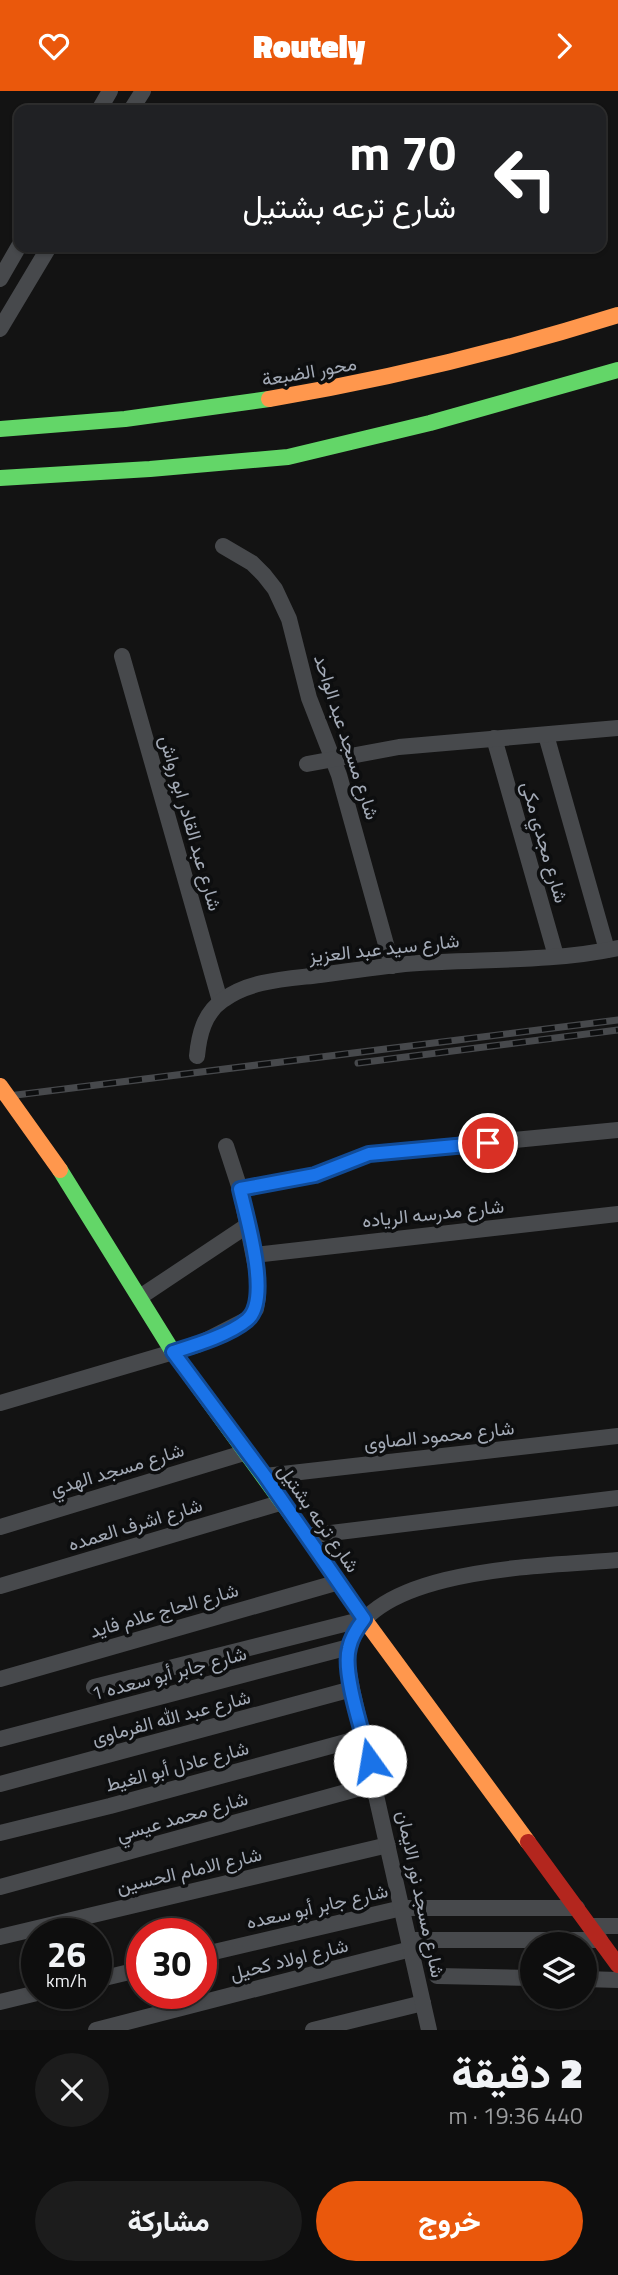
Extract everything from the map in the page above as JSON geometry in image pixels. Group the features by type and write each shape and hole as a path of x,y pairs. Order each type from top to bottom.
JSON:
{"main road":[{"name":"محور الضبعة","path":"0,429 141,418 276,399 410,373 543,340 618,315"},
{"path":"0,478 288,457 468,413 618,370"},
{"name":"شارع ترعه بشتيل","path":"0,1086 60,1170 173,1352 265,1476 364,1619 618,1965"}],"street":[{"path":"0,279 16,252"},
{"path":"0,329 46,252"},
{"name":"شارع مسجد عبد الواحد","path":"223,545 252,563 283,603 309,698 334,758 391,966"},
{"name":"شارع عبد القادر ابو رواش","path":"122,656 220,1001"},
{"path":"307,764 399,747 618,728"},
{"path":"546,735 613,949"},
{"name":"شارع مجدي مكى","path":"494,738 556,956"},
{"name":"شارع سيد عبد العزيز","path":"220,1001 240,990 272,981 391,966 556,956 613,949"},
{"path":"197,1056 199,1035 207,1016 220,1001"},
{"path":"240,1189 315,1175 369,1154 618,1130"},
{"path":"0,1403 197,1345 248,1319 256,1309 258,1297 254,1255 240,1189 226,1146"},
{"name":"شارع مدرسه الرياده","path":"254,1255 618,1214"},
{"path":"140,1297 248,1224"},
{"name":"شارع محمود الصاوى","path":"265,1476 618,1436"},
{"name":"شارع مسجد الهدي","path":"0,1527 247,1451"},
{"path":"306,1536 618,1499"},
{"name":"شارع اشرف العمده","path":"0,1586 283,1502"},
{"path":"349,1647 364,1619 404,1592 485,1572 618,1560"},
{"name":"شارع الحاج علام فايد","path":"0,1679 339,1582"},
{"path":"94,1687 364,1619"},
{"name":"شارع مسجد نور الايمان","path":"349,1647 352,1689 429,2030"},
{"name":"شارع جابر أبو سعده 1","path":"0,1739 349,1647"},
{"name":"شارع عبد الله الفرماوى","path":"0,1784 352,1689"},
{"name":"شارع عادل أبو الغيط","path":"0,1833 364,1737"},
{"name":"شارع محمد عيسي","path":"0,1887 375,1784"},
{"name":"شارع الامام الحسين","path":"0,1937 388,1845"},
{"name":"شارع جابر أبو سعده","path":"217,1951 402,1908 577,1908"},
{"path":"590,1926 618,1926"},
{"name":"شارع اولاد كحيل","path":"96,2030 410,1944 600,1941"},
{"path":"437,1976 520,1978"},
{"path":"597,1979 618,1980"},
{"path":"0,2002 21,1997"},
{"path":"313,2030 424,2003"}],"railway":[{"path":"0,1097 618,1020"},
{"path":"358,1063 618,1030"}],"traffic: fast":[{"path":"0,478 288,457 430,423 618,370"},
{"path":"0,429 125,419 269,399"},
{"path":"60,1170 173,1352 305,1534"}],"traffic: slow":[{"path":"269,399 358,383 445,363 618,315"},
{"path":"0,1086 60,1170"},
{"path":"305,1534 528,1842"}],"traffic: jam":[{"path":"528,1842 618,1965"}],"route":[{"path":"370,1761 352,1689 348,1658 349,1647 364,1619 265,1476 173,1352 197,1345 237,1326 248,1319 256,1309 257,1273 240,1189 315,1175 369,1154 488,1143"}]}
